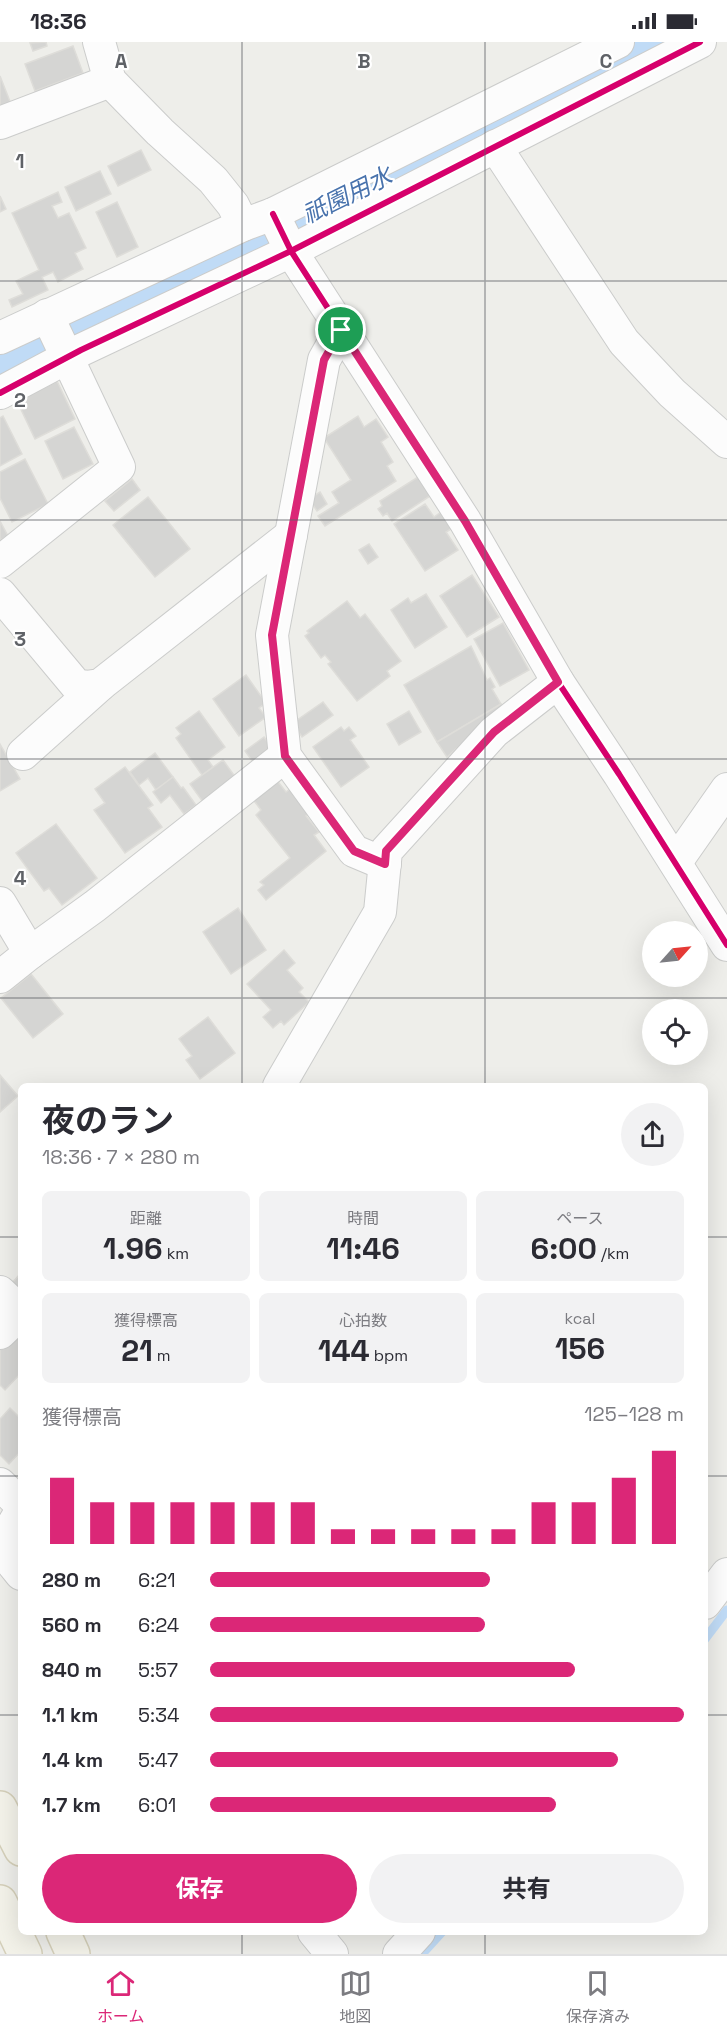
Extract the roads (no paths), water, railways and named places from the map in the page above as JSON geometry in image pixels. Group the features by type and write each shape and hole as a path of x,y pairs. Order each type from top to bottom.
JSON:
{"main road":[{"path":"0,1808 18,1843"},
{"path":"0,1902 25,1954"},
{"path":"64,1935 73,1954"}],"street":[{"path":"99,42 110,81 160,132 213,180 233,205 243,225"},
{"path":"0,393 282,232 621,58 700,42"},
{"path":"0,338 49,319 243,225 282,232 495,147 621,58"},
{"path":"0,123 110,81"},
{"path":"495,147 624,342 672,393 727,442"},
{"path":"282,232 341,330 465,521 558,682 727,945"},
{"path":"0,562 119,467 49,319"},
{"path":"341,330 324,360 272,635 285,756 354,851 385,864"},
{"path":"23,754 100,685 291,534"},
{"path":"0,594 75,685 86,687 100,685"},
{"path":"281,1083 380,912 386,851 494,732 558,682"},
{"path":"0,977 95,906 285,756"},
{"path":"675,862 727,789"},
{"path":"0,903 30,953"},
{"path":"0,1292 18,1310"},
{"path":"0,1333 18,1316"},
{"path":"0,1484 18,1501"},
{"path":"18,1516 0,1548 18,1570"},
{"path":"708,1599 727,1574"},
{"path":"316,1935 332,1954"},
{"path":"399,1954 416,1935"}],"waterway":[{"name":"祇園用水","path":"0,365 663,42"},
{"path":"708,1635 727,1610"},
{"path":"422,1954 439,1935"}]}
